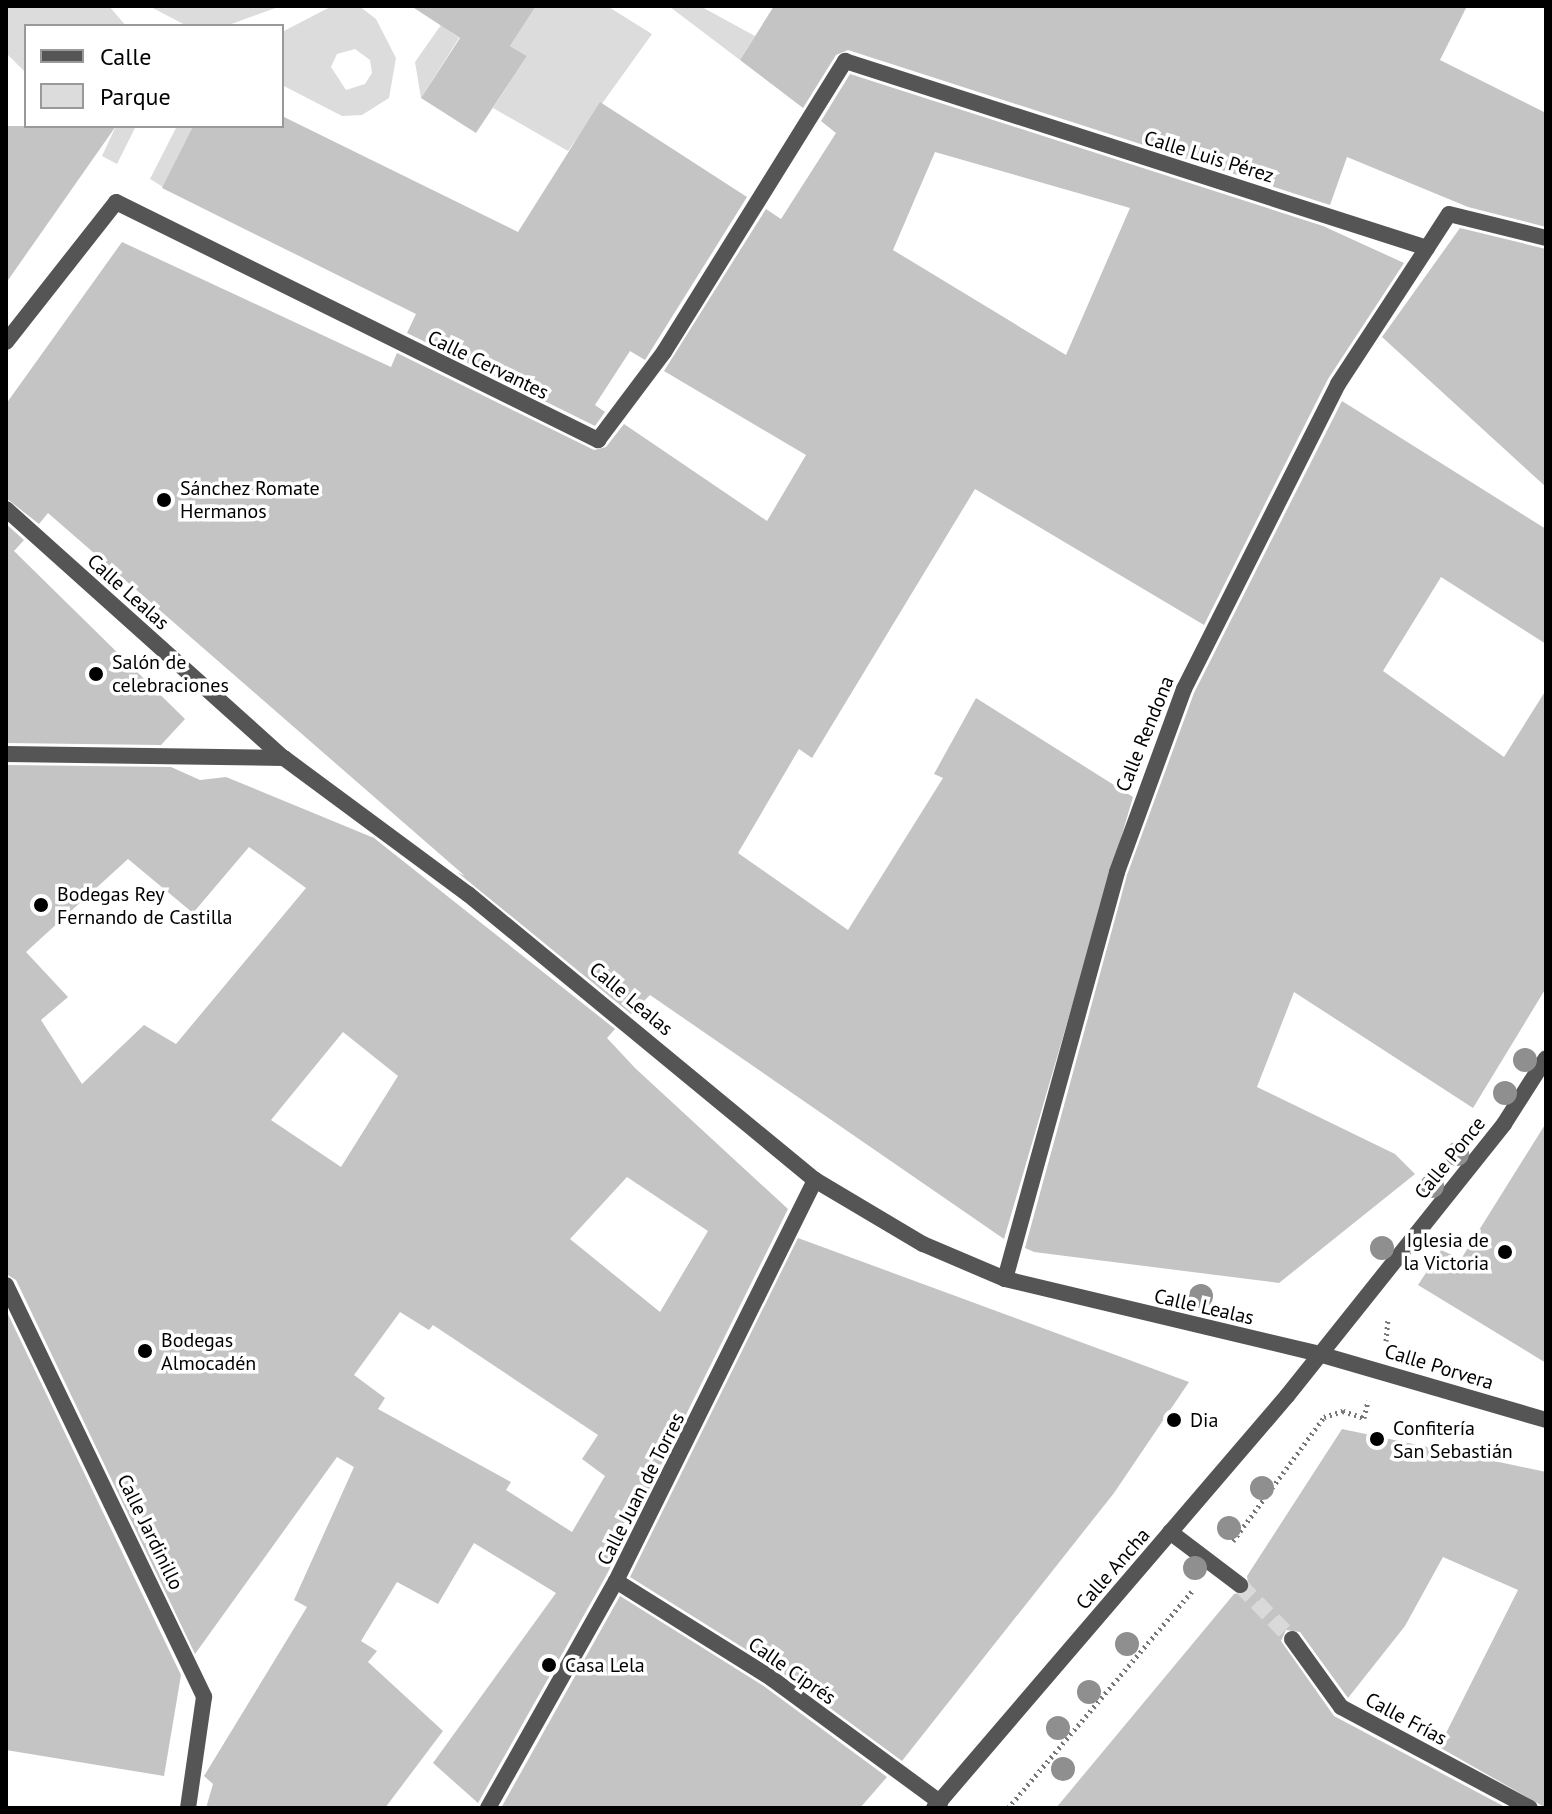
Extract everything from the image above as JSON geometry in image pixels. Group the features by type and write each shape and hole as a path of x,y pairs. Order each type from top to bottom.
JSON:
{"street":[{"name":"Calle Luis Pérez","path":"845,61 1427,248"},
{"name":"Calle Cervantes","path":"6,342 116,202 598,440 672,340 845,61"},
{"path":"1427,248 1449,214 1546,238"},
{"name":"Calle Rendona","path":"1005,1279 1117,872 1184,689 1338,384 1427,248"},
{"name":"Calle Lealas","path":"6,509 284,758 516,932 815,1180 923,1244 1005,1279 1319,1354"},
{"path":"6,754 284,758"},
{"name":"Calle Ponce","path":"1319,1354 1504,1124 1546,1058"},
{"name":"Calle Juan de Torres","path":"488,1808 616,1581 815,1180"},
{"name":"Calle Jardinillo","path":"6,1285 204,1697 188,1808"},
{"name":"Calle Porvera","path":"1319,1354 1546,1420"},
{"name":"Calle Ancha","path":"937,1805 1319,1354"},
{"path":"1170,1532 1240,1585"},
{"name":"Calle Ciprés","path":"616,1581 771,1678 937,1805"},
{"name":"Calle Frías","path":"1292,1639 1341,1707 1528,1807"}],"path":[{"path":"1008,1808 1214,1566 1324,1417 1343,1411 1364,1418 1368,1398"}],"green space":[{"path":"6,6 109,6 124,24 24,24 24,71 6,53"},
{"path":"149,6 281,6 232,24 183,24"},
{"path":"332,6 359,6 376,19 396,58 389,98 362,115 342,116 284,86 284,31","holes":["355,49 370,60 372,73 365,84 346,90 331,67 337,54"]},
{"path":"536,6 607,6 652,34 568,151 493,108 527,56 510,46"},
{"path":"700,6 755,36 740,60 670,7"},
{"path":"441,25 459,38 421,98 415,62"},
{"path":"115,128 135,128 117,164 102,156"},
{"path":"176,128 192,128 163,187 150,179"}],"building":[{"path":"411,6 536,6 510,46 527,56 476,133 421,98 460,38"},
{"path":"774,6 1467,6 1440,60 1546,113 1546,227 1468,207 1347,157 1330,205 848,50 836,55 803,108 740,60"},
{"path":"850,74 1323,226 1404,263 1328,379 1204,625 975,489 812,758 799,749 738,853 848,930 943,778 934,774 976,698 1133,797 1004,1239 650,995 631,1014 457,872 465,876 48,513 39,524 6,498 6,404 122,242 391,367 397,353 594,450 606,447 624,424 767,521 806,455 664,371 766,209 781,219 836,133 821,121","holes":["935,152 1130,208 1066,355 893,250"]},
{"path":"600,102 747,197 645,360 630,351 595,405 605,412 595,426 407,333 416,314 162,188 192,128 284,128 284,117 518,232"},
{"path":"6,126 115,128 6,283"},
{"path":"1460,228 1546,249 1546,487 1382,337"},
{"path":"1342,401 1546,529 1546,644 1441,577 1383,671 1504,757 1546,690 1546,988 1473,1108 1294,992 1257,1087 1395,1154 1415,1174 1279,1283 1034,1252 1025,1248 1127,875 1194,693"},
{"path":"6,524 24,540 14,551 185,719 161,745 6,743"},
{"path":"6,765 171,767 200,780 226,777 374,838 615,1029 607,1038 635,1068 788,1209 606,1576 478,1803 433,1763 556,1593 474,1543 438,1604 397,1582 361,1641 377,1651 368,1662 443,1731 385,1808 206,1808 213,1784 204,1776 307,1607 294,1600 354,1467 337,1457 195,1654 16,1280 6,1274","holes":["249,847 306,888 176,1044 144,1025 82,1084 41,1020 68,997 26,952 128,859 193,913","343,1032 398,1076 341,1167 271,1120","627,1177 708,1231 660,1312 570,1239","400,1312 429,1330 433,1325 598,1435 582,1459 605,1476 572,1532 506,1490 511,1482 378,1409 385,1398 354,1375"]},
{"name":"Iglesia de la Victoria","path":"1546,1123 1546,1363 1418,1285 1441,1250 1461,1259"},
{"path":"798,1238 1189,1382 1114,1493 902,1761 777,1669 630,1577"},
{"path":"6,1310 181,1675 164,1776 6,1750"},
{"path":"1342,1429 1546,1472 1546,1808 1439,1747 1518,1590 1443,1557 1405,1626 1348,1698 1300,1632 1286,1630 1281,1641 1334,1716 1507,1808 1056,1808 1234,1594 1249,1591 1247,1576"},
{"path":"620,1596 765,1687 887,1777 860,1808 501,1808"}],"tunnel":[{"path":"1240,1585 1292,1639"}],"place":[{"name":"Sánchez Romate Hermanos","path":"164,500"},
{"name":"Salón de celebraciones","path":"96,674"},
{"name":"Bodegas Rey Fernando de Castilla","path":"41,905"},
{"name":"Iglesia de la Victoria","path":"1505,1252"},
{"name":"Bodegas Almocadén","path":"145,1351"},
{"name":"Dia","path":"1174,1420"},
{"name":"Confitería San Sebastián","path":"1377,1439"},
{"name":"Casa Lela","path":"549,1665"}]}
